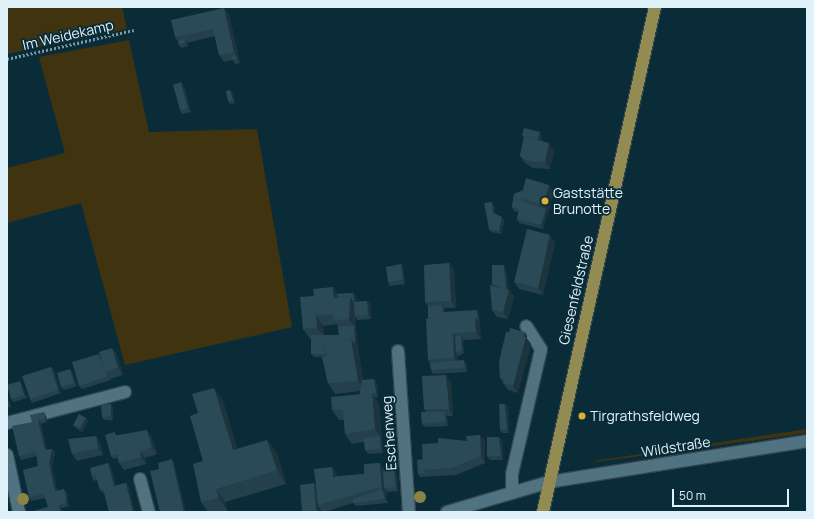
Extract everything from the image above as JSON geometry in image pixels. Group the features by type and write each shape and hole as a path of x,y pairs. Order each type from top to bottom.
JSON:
{"main road":[{"name":"Giesenfeldstraße","path":"543,512 655,7"}],"street":[{"path":"512,493 512,474 541,349 526,326"},
{"name":"Eschenweg","path":"398,351 410,512"},
{"path":"7,423 125,392"},
{"name":"Wildstraße","path":"549,482 807,441"},
{"path":"7,456 19,512"},
{"path":"140,479 149,512"},
{"path":"447,512 549,482"}],"path":[{"name":"Im Weidekamp","path":"7,59 134,30"}],"shaded area":[{"path":"7,7 122,7 127,29 7,54"},
{"path":"129,40 149,132 257,129 292,327 125,365 81,203 7,223 7,168 65,153 39,57"},
{"path":"807,429 807,433 589,463 600,460"}],"building":[{"path":"224,8 234,52 219,55 213,29 175,37 171,20"},
{"path":"185,39 185,43 178,44 178,41"},
{"path":"236,55 237,59 233,60 232,56"},
{"path":"181,82 188,109 180,110 173,85"},
{"path":"230,90 233,100 228,101 226,91"},
{"path":"524,128 540,132 538,139 522,135"},
{"path":"524,136 549,143 545,162 528,161 520,156"},
{"path":"526,178 549,185 543,205 521,198"},
{"path":"523,190 521,198 524,202 546,209 541,225 517,219 519,209 512,207 514,194"},
{"path":"492,202 493,213 502,217 499,231 489,229 484,203"},
{"path":"527,229 550,235 538,288 514,282"},
{"path":"449,263 451,301 425,302 424,265"},
{"path":"401,264 403,280 388,282 386,267"},
{"path":"492,265 504,265 506,289 492,285"},
{"path":"490,285 509,290 503,312 492,310"},
{"path":"333,287 334,298 350,296 349,319 334,320 333,314 316,315 317,328 303,329 300,297 314,296 313,289"},
{"path":"353,293 354,302 367,301 368,315 355,316 354,303 350,296 338,297 337,294"},
{"path":"442,305 443,312 477,310 478,320 475,317 428,319 428,306"},
{"path":"475,317 476,332 453,333 454,358 428,360 426,319"},
{"path":"354,325 355,344 351,339 324,341 325,354 311,354 311,335 339,335 338,327"},
{"path":"510,328 525,332 524,337 509,333"},
{"path":"506,332 526,337 513,386 503,383 504,379 500,378 499,362"},
{"path":"455,336 461,336 462,350 456,352"},
{"path":"351,339 358,381 328,383 322,357 326,357 324,341"},
{"path":"112,348 118,368 105,372 99,352"},
{"path":"99,354 105,372 108,376 79,386 72,362"},
{"path":"464,360 465,368 431,370 430,363"},
{"path":"51,367 58,390 30,399 22,376"},
{"path":"70,369 74,383 61,387 57,373"},
{"path":"446,375 449,409 424,409 422,376"},
{"path":"374,379 376,393 360,394 362,380"},
{"path":"20,381 24,395 11,399 7,385"},
{"path":"214,388 233,450 267,440 277,470 216,489 219,498 201,502 193,464 203,461 190,416 198,413 192,394"},
{"path":"372,393 375,429 345,434 343,409 332,410 331,397"},
{"path":"111,404 111,416 102,417 101,405"},
{"path":"499,404 505,404 507,429 500,430"},
{"path":"44,412 45,419 38,420 45,450 52,449 49,464 55,491 64,489 66,496 66,503 59,505 61,512 33,512 48,507 44,494 29,497 23,470 38,466 36,452 19,456 12,426 32,422 30,415"},
{"path":"421,412 445,412 446,422 422,424"},
{"path":"79,414 86,418 80,428 73,425"},
{"path":"147,430 152,447 140,451 141,457 119,463 113,436"},
{"path":"115,432 116,436 113,436 117,454 111,456 105,435"},
{"path":"480,435 481,456 451,468 423,470 422,444 438,443 438,438 467,441 466,436"},
{"path":"96,436 98,448 72,454 68,439"},
{"path":"380,436 381,449 365,450 364,439"},
{"path":"487,437 499,437 501,456 487,456"},
{"path":"172,459 184,512 160,512 150,471 159,469 158,463"},
{"path":"423,459 423,470 426,473 418,474 417,460"},
{"path":"108,463 114,486 126,483 133,512 109,512 103,489 100,490 96,476 92,477 90,468"},
{"path":"380,463 382,490 380,487 318,505 314,469 332,467 333,477 364,474 364,464"},
{"path":"394,470 396,487 384,488 383,471"},
{"path":"314,483 316,510 302,511 300,485"},
{"path":"382,490 385,499 353,503 353,499"}],"place":[{"name":"Gaststätte Brunotte","path":"545,201"},
{"name":"Tirgrathsfeldweg","path":"582,416"}]}
